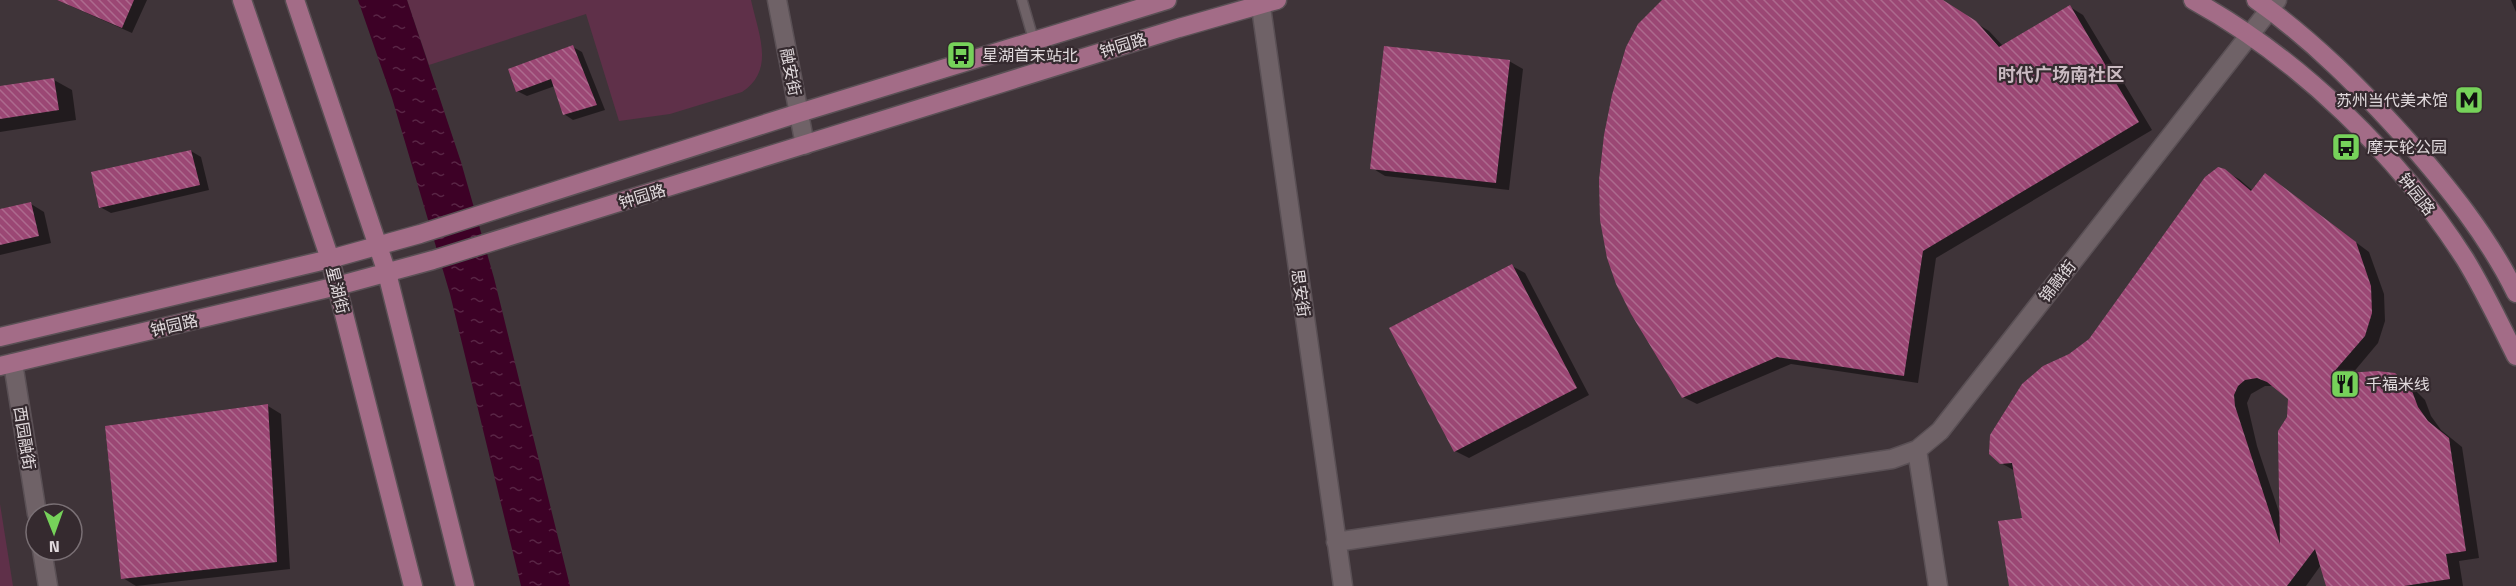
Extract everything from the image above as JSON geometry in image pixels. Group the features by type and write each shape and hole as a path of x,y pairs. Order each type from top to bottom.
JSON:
{"main road":[{"name":"星湖街","path":"242,0 330,259 413,586"},
{"path":"295,0 379,245 465,586"},
{"name":"钟园路","path":"0,337 330,259 420,234 799,113 1167,0"},
{"name":"钟园路","path":"2193,0 2250,36 2291,67 2356,124 2390,159 2465,260 2516,356"},
{"name":"钟园路","path":"7,364 337,286 433,260 1266,2"},
{"name":"钟园路","path":"2268,3 2376,105 2439,177 2493,249 2516,292"}],"street":[{"name":"融安街","path":"777,0 805,145"},
{"name":"思安街","path":"1266,2 1343,586"},
{"name":"锦融街","path":"1917,450 1940,431 2250,36 2268,3"},
{"name":"西园融街","path":"7,364 34,502"},
{"path":"1336,542 1892,459 1917,450 1938,586"},
{"path":"44,562 48,586"}],"lane":[{"path":"1022,0 1034,41"}],"shaded area":[{"path":"407,0 751,0 760,38 762,62 759,73 742,92 670,114 619,121 586,14 429,65"},
{"path":"0,504 13,586 0,586"}],"water":[{"path":"358,0 407,0 461,162 494,278 570,586 521,586 450,294 392,98"}],"building":[{"path":"57,0 134,0 122,28"},
{"path":"1662,0 1943,0 1976,21 1999,47 2070,5 2139,122 1923,251 1904,376 1777,357 1682,398 1631,314 1616,284 1607,258 1600,220 1599,180 1604,135 1612,95 1626,47 1638,24"},
{"path":"573,45 597,105 563,115 551,79 516,92 508,69"},
{"path":"1384,46 1510,60 1496,183 1370,169"},
{"path":"54,78 59,110 0,119 0,86"},
{"path":"191,150 200,185 99,208 91,172"},
{"path":"2218,167 2225,169 2251,191 2265,173 2356,242 2371,286 2372,313 2365,336 2332,374 2377,371 2395,373 2412,391 2418,407 2428,421 2449,438 2466,551 2446,554 2450,579 2404,586 2326,586 2315,549 2287,586 2009,586 1998,521 2022,518 2012,463 2000,464 1989,454 1990,435 2022,384 2043,366 2069,354 2089,339 2205,177","holes":["2257,378 2267,382 2288,399 2287,417 2278,431 2280,544 2235,406 2234,395 2238,386 2245,380"]},
{"path":"31,202 39,236 0,245 0,209"},
{"path":"1512,264 1577,388 1454,452 1389,328"},
{"path":"268,404 277,562 121,579 105,426"}],"place":[{"name":"星湖首末站北","path":"961,55"},
{"name":"苏州当代美术馆","path":"2469,100"},
{"name":"摩天轮公园","path":"2346,147"},
{"name":"千福米线","path":"2345,384"}],"district":[{"name":"时代广场南社区","path":"2061,74"}]}
